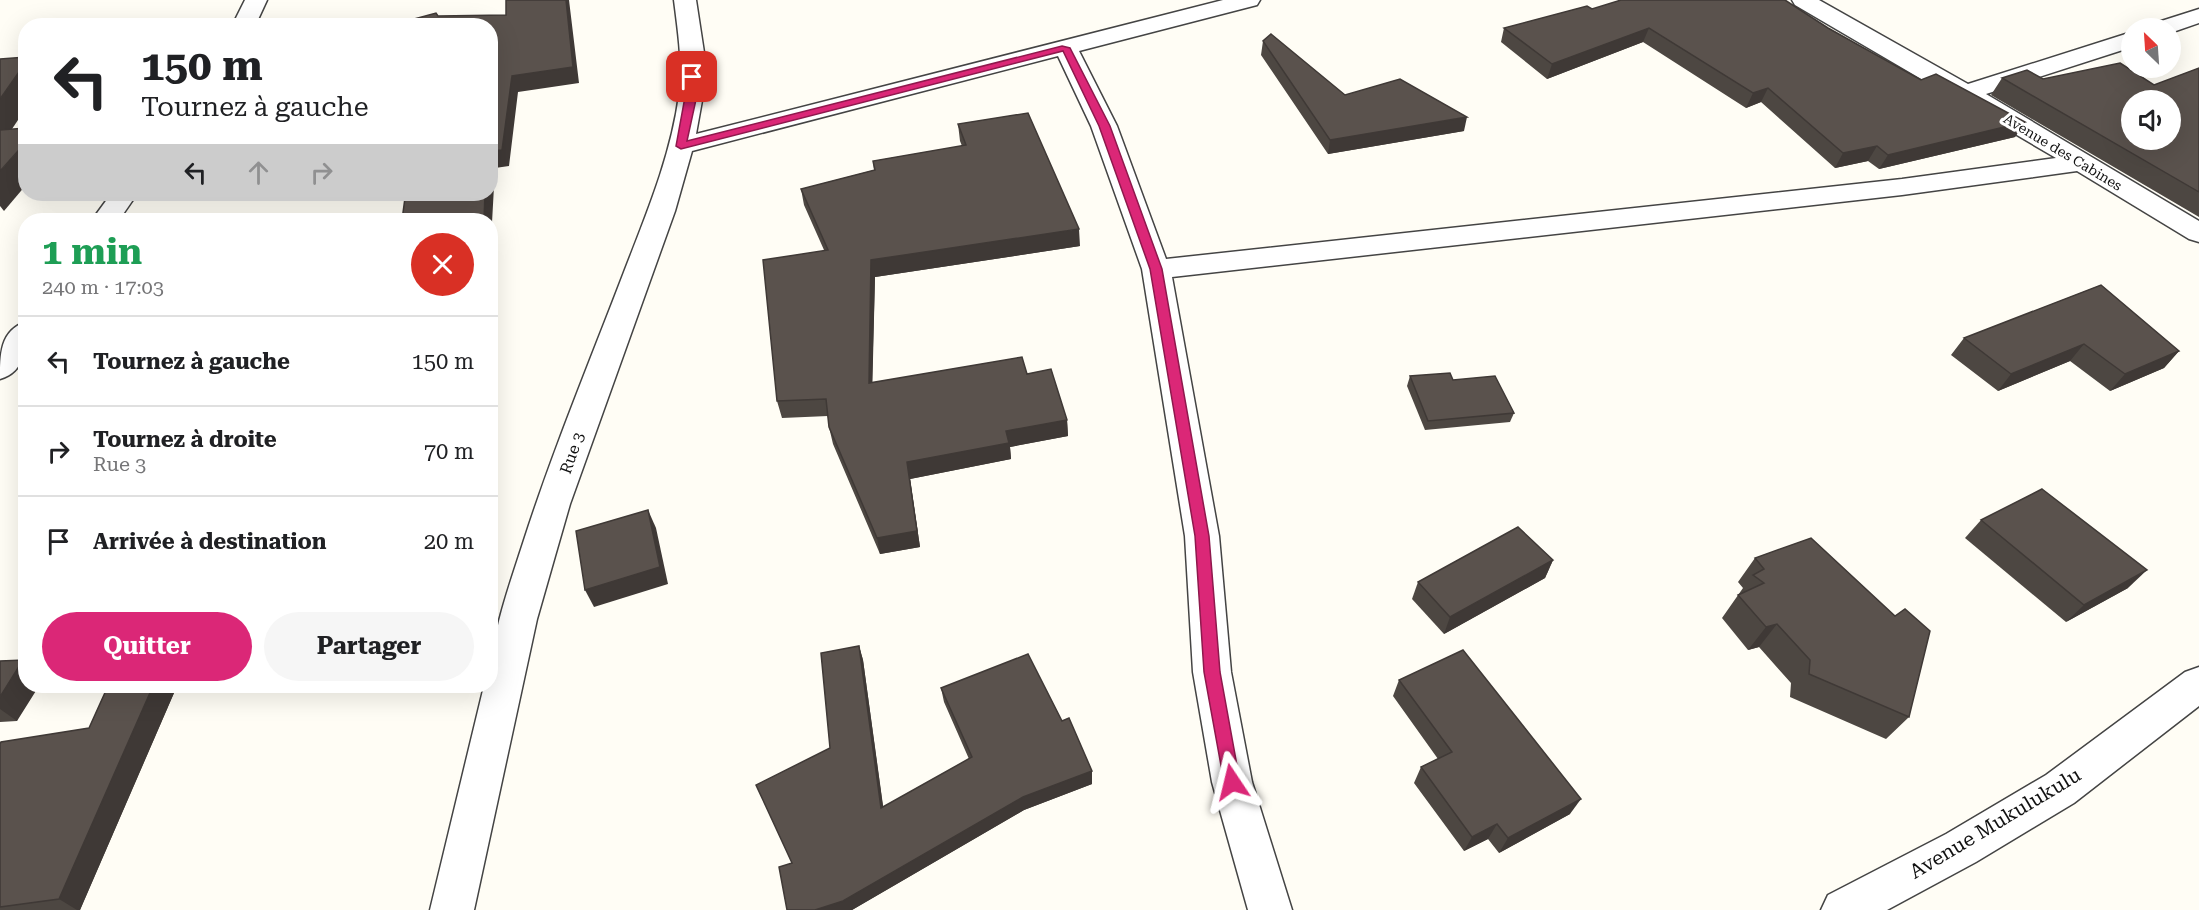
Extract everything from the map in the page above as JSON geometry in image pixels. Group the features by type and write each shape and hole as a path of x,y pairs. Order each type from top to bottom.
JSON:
{"street":[{"path":"247,18 256,0"},
{"name":"Rue 3","path":"452,910 517,630 537,556 553,504 661,211 681,146 692,95 693,59 685,0"},
{"path":"681,146 1249,0"},
{"name":"Avenue des Cabines","path":"1803,0 1966,93 2079,163 2199,232"},
{"path":"2181,22 2199,16"},
{"path":"1966,93 2121,43"},
{"path":"1066,48 1104,126 1156,269 1202,536 1212,672 1232,782 1270,910"},
{"path":"1156,269 1878,190 2079,163"},
{"path":"0,368 18,343"},
{"name":"Avenue Mukulukulu","path":"1843,910 1961,848 2060,789 2199,684"}],"building":[{"path":"506,0 566,0 573,67 512,76 502,150 498,150 498,18 418,18 436,13 438,16 506,15"},
{"path":"1621,0 1785,0 1828,28 1921,80 1936,74 2025,122 1888,155 1877,146 1843,153 1768,88 1753,93 1649,28 1552,64 1504,28 1587,6 1592,9"},
{"path":"1271,34 1345,95 1400,79 1467,117 1330,140 1263,41"},
{"path":"18,58 18,73 0,99 0,59"},
{"path":"2120,63 2121,78 2143,78 2154,85 2173,78 2181,78 2181,75 2199,68 2199,192 2126,150 2181,150 2181,90 2121,90 2121,147 2002,78 2027,70 2043,79"},
{"path":"1028,113 1079,229 871,260 869,383 1022,357 1027,374 1051,369 1067,420 1006,431 1009,443 907,462 917,531 877,538 829,427 826,399 777,401 763,260 828,250 801,189 875,170 873,161 966,145 958,124"},
{"path":"18,129 18,151 0,171 0,130"},
{"path":"405,201 485,201 484,213 403,213"},
{"path":"2101,285 2179,351 2125,374 2084,344 2011,374 1964,338"},
{"path":"1450,373 1453,380 1495,376 1514,413 1428,421 1410,376"},
{"path":"2042,489 2147,570 2084,605 1981,520"},
{"path":"648,510 660,567 585,590 576,531"},
{"path":"1518,527 1553,560 1450,617 1418,582"},
{"path":"1811,538 1895,616 1905,609 1930,631 1909,717 1809,674 1810,660 1777,624 1766,627 1738,595 1764,583 1753,575 1764,569 1755,558"},
{"path":"859,646 881,808 972,757 941,688 1028,654 1062,721 1069,718 1092,771 1023,797 843,901 815,910 787,910 779,867 792,863 756,785 830,748 821,653"},
{"path":"1463,650 1581,799 1508,838 1497,824 1472,837 1421,767 1452,752 1399,680"},
{"path":"18,660 18,668 0,697 0,661"},
{"path":"105,693 150,693 59,899 0,907 0,744 89,728"}],"route":[{"path":"692,77 692,95 681,146 1066,48 1104,126 1156,269 1202,536 1212,672 1232,782"}]}
